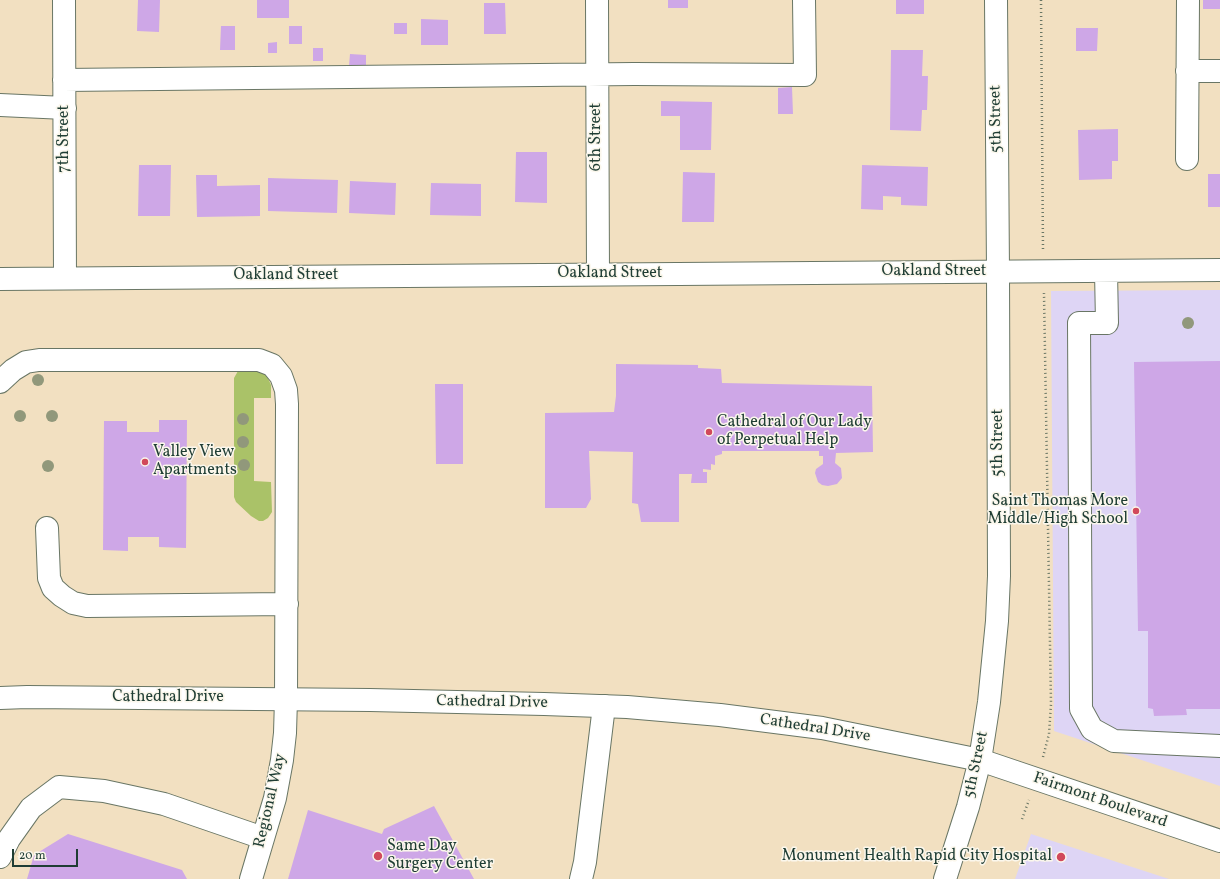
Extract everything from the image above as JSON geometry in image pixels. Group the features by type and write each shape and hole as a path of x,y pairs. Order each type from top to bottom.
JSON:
{"street":[{"name":"7th Street","path":"64,0 65,277"},
{"name":"6th Street","path":"596,0 598,274"},
{"path":"64,80 597,75 805,75 804,0"},
{"name":"5th Street","path":"945,879 968,806 980,760 992,673 999,576 996,0"},
{"path":"1187,159 1188,0"},
{"path":"1187,71 1220,71"},
{"path":"0,105 65,108"},
{"name":"Oakland Street","path":"0,279 65,277 1220,270"},
{"path":"1106,271 1107,323 1079,323 1081,709 1092,729 1114,741 1220,746"},
{"name":"Regional Way","path":"0,382 26,362 39,360 259,360 272,365 281,376 286,390 286,699 282,760 275,798 251,879"},
{"path":"47,528 49,578 53,588 73,603 87,606 287,604"},
{"name":"Cathedral Drive","path":"0,698 286,699 604,706 720,716 822,728 980,760"},
{"path":"581,879 585,862 604,706"},
{"name":"Fairmont Boulevard","path":"980,760 1220,841"},
{"path":"0,857 9,839 31,808 59,787 104,791 164,804 263,838"}],"path":[{"path":"1022,819 1048,739 1051,704 1041,0"}],"shaded area":[{"name":"Saint Thomas More Middle/High School","path":"1220,290 1220,786 1054,731 1051,291"},
{"name":"Monument Health Rapid City Hospital","path":"1031,834 1169,879 1015,879"}],"green space":[{"path":"244,369 261,371 267,376 271,385 271,398 254,398 254,481 271,482 272,512 268,518 263,521 259,521 251,516 236,502 234,497 234,378 238,371"}],"building":[{"path":"138,0 160,0 159,32 137,31"},
{"path":"257,0 289,0 289,18 257,18"},
{"path":"668,0 688,0 688,8 668,8"},
{"path":"896,0 924,0 924,14 896,14"},
{"path":"1203,0 1220,0 1220,9 1203,9"},
{"path":"484,3 505,3 506,34 484,34"},
{"path":"421,19 448,20 448,45 421,45"},
{"path":"394,23 407,23 407,34 394,34"},
{"path":"221,26 235,26 235,50 220,50"},
{"path":"289,26 302,26 302,44 289,44"},
{"path":"1076,28 1098,28 1097,51 1076,51"},
{"path":"277,42 277,53 268,53 268,43"},
{"path":"313,48 323,48 323,61 313,61"},
{"path":"891,50 923,50 922,76 928,76 927,110 922,110 921,131 890,130"},
{"path":"350,54 366,55 366,66 349,66"},
{"path":"792,87 793,114 778,114 778,88"},
{"path":"661,101 712,102 711,150 680,150 680,116 661,116"},
{"path":"1118,129 1118,161 1112,161 1112,179 1079,180 1078,130"},
{"path":"516,152 547,152 547,203 515,202"},
{"path":"139,165 171,165 170,216 138,216"},
{"path":"862,165 928,167 927,206 901,205 901,197 883,196 883,210 861,209"},
{"path":"683,172 715,173 714,222 682,222"},
{"path":"1208,174 1220,174 1220,207 1208,207"},
{"path":"196,175 217,175 217,186 260,185 260,216 197,217"},
{"path":"268,178 338,180 337,213 268,211"},
{"path":"350,181 396,183 395,215 349,213"},
{"path":"431,183 481,184 481,216 430,215"},
{"path":"1220,361 1220,709 1186,709 1187,715 1154,716 1153,709 1148,708 1148,631 1138,631 1134,362"},
{"name":"Cathedral of Our Lady of Perpetual Help","path":"616,364 698,365 698,368 721,369 722,383 872,386 873,452 836,453 835,463 841,468 842,478 837,484 828,486 822,485 818,482 815,473 816,469 823,464 823,456 819,456 819,451 722,451 722,454 715,456 715,465 711,464 711,470 703,469 703,472 707,472 707,483 691,483 692,474 679,474 679,522 641,522 638,504 632,503 633,452 589,451 591,499 586,508 545,508 545,413 614,412 616,396"},
{"path":"435,384 463,384 463,464 436,464"},
{"name":"Valley View Apartments","path":"159,420 187,420 186,548 159,547 159,537 128,537 128,551 103,550 104,421 127,421 127,432 159,432"},
{"name":"Same Day Surgery Center","path":"434,806 474,879 288,879 308,810 382,834 384,829"},
{"path":"68,834 182,870 187,879 27,879 34,855"}],"place":[{"name":"Cathedral of Our Lady of Perpetual Help","path":"709,432"},
{"name":"Valley View Apartments","path":"145,462"},
{"name":"Saint Thomas More Middle/High School","path":"1136,511"},
{"name":"Same Day Surgery Center","path":"378,856"},
{"name":"Monument Health Rapid City Hospital","path":"1061,857"}]}
